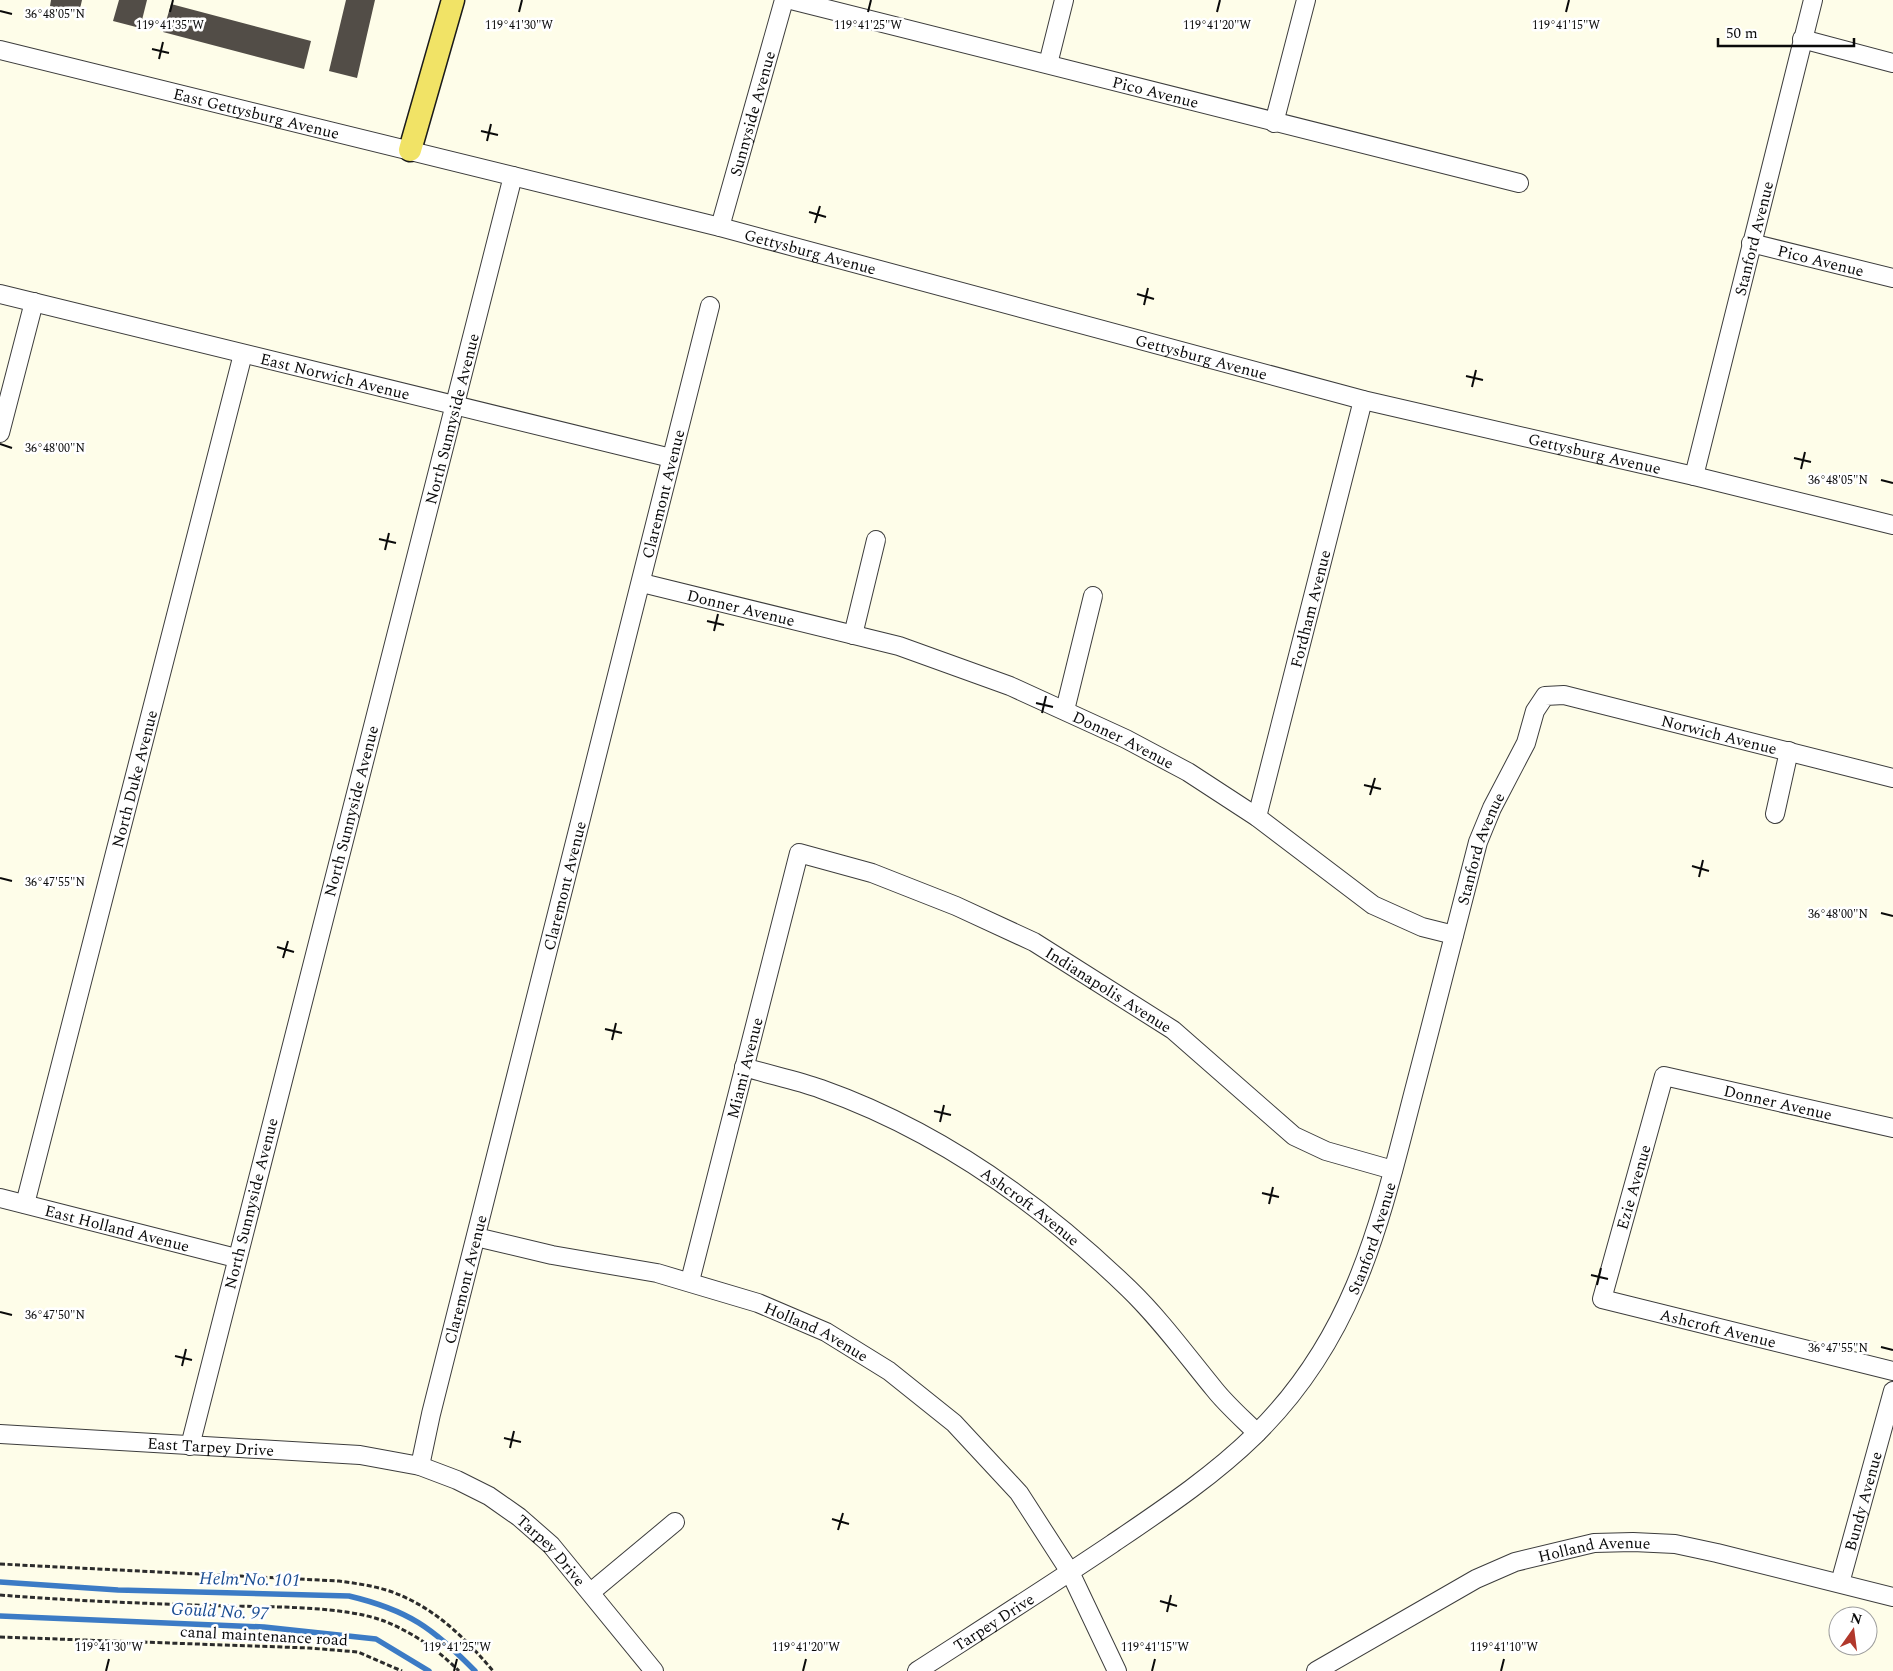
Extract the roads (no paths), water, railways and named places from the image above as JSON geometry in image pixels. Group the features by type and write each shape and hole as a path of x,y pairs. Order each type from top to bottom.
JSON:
{"main road":[{"path":"410,150 453,0"}],"street":[{"name":"Sunnyside Avenue","path":"720,227 784,0"},
{"name":"Pico Avenue","path":"791,0 1274,123 1519,183"},
{"path":"1048,64 1064,0"},
{"path":"1274,123 1306,0"},
{"name":"Stanford Avenue","path":"1694,476 1813,0"},
{"path":"1802,39 1893,63"},
{"name":"East Gettysburg Avenue","path":"0,50 513,176"},
{"name":"Gettysburg Avenue","path":"513,176 720,227 1362,400 1694,476 1893,525"},
{"name":"North Sunnyside Avenue","path":"190,1446 236,1258 456,406 513,176"},
{"name":"Pico Avenue","path":"1751,243 1893,278"},
{"name":"East Norwich Avenue","path":"0,294 671,458"},
{"path":"0,433 34,302"},
{"name":"Claremont Avenue","path":"420,1466 431,1414 642,583 671,458 710,306"},
{"name":"North Duke Avenue","path":"24,1204 243,354"},
{"name":"Fordham Avenue","path":"1257,817 1362,400"},
{"path":"853,635 876,540"},
{"name":"Donner Avenue","path":"642,583 899,646 958,666 1065,710 1188,772 1257,817 1373,906 1422,927 1454,935"},
{"path":"1065,710 1093,596"},
{"name":"Norwich Avenue","path":"1545,696 1564,695 1893,778"},
{"name":"Stanford Avenue","path":"1070,1572 1217,1471 1257,1433 1301,1383 1343,1315 1369,1255 1394,1170 1478,842 1492,808 1526,743 1535,711 1545,696"},
{"path":"1775,814 1789,751"},
{"name":"Miami Avenue","path":"690,1281 798,853"},
{"name":"Indianapolis Avenue","path":"798,853 872,873 956,906 1034,942 1173,1030 1224,1072 1294,1136 1326,1151 1394,1170"},
{"name":"Ashcroft Avenue","path":"744,1067 821,1089 904,1124 970,1161 1081,1246 1130,1290 1182,1347 1216,1392 1257,1433"},
{"name":"Donner Avenue","path":"1664,1076 1893,1128"},
{"name":"Ezie Avenue","path":"1602,1298 1664,1076"},
{"name":"East Holland Avenue","path":"0,1198 236,1258"},
{"name":"Holland Avenue","path":"476,1237 552,1255 657,1273 690,1281 758,1303 826,1332 889,1371 954,1422 1019,1493 1070,1572"},
{"name":"Ashcroft Avenue","path":"1602,1298 1893,1371"},
{"name":"Bundy Avenue","path":"1840,1583 1893,1391"},
{"name":"East Tarpey Drive","path":"0,1434 360,1455 420,1466"},
{"name":"Tarpey Drive","path":"420,1466 458,1480 489,1496 519,1516 552,1545 654,1671"},
{"path":"591,1592 676,1522"},
{"name":"Holland Avenue","path":"1316,1671 1476,1579 1515,1562 1594,1543 1675,1544 1893,1597"},
{"path":"1070,1572 1117,1671"},
{"name":"Tarpey Drive","path":"917,1671 1070,1572"}],"waterway":[{"name":"Helm No. 101","path":"0,1582 118,1590 349,1596 388,1608 418,1623 446,1643 475,1671"},
{"name":"Gould No. 97","path":"0,1616 264,1627 376,1639 429,1671"}]}
